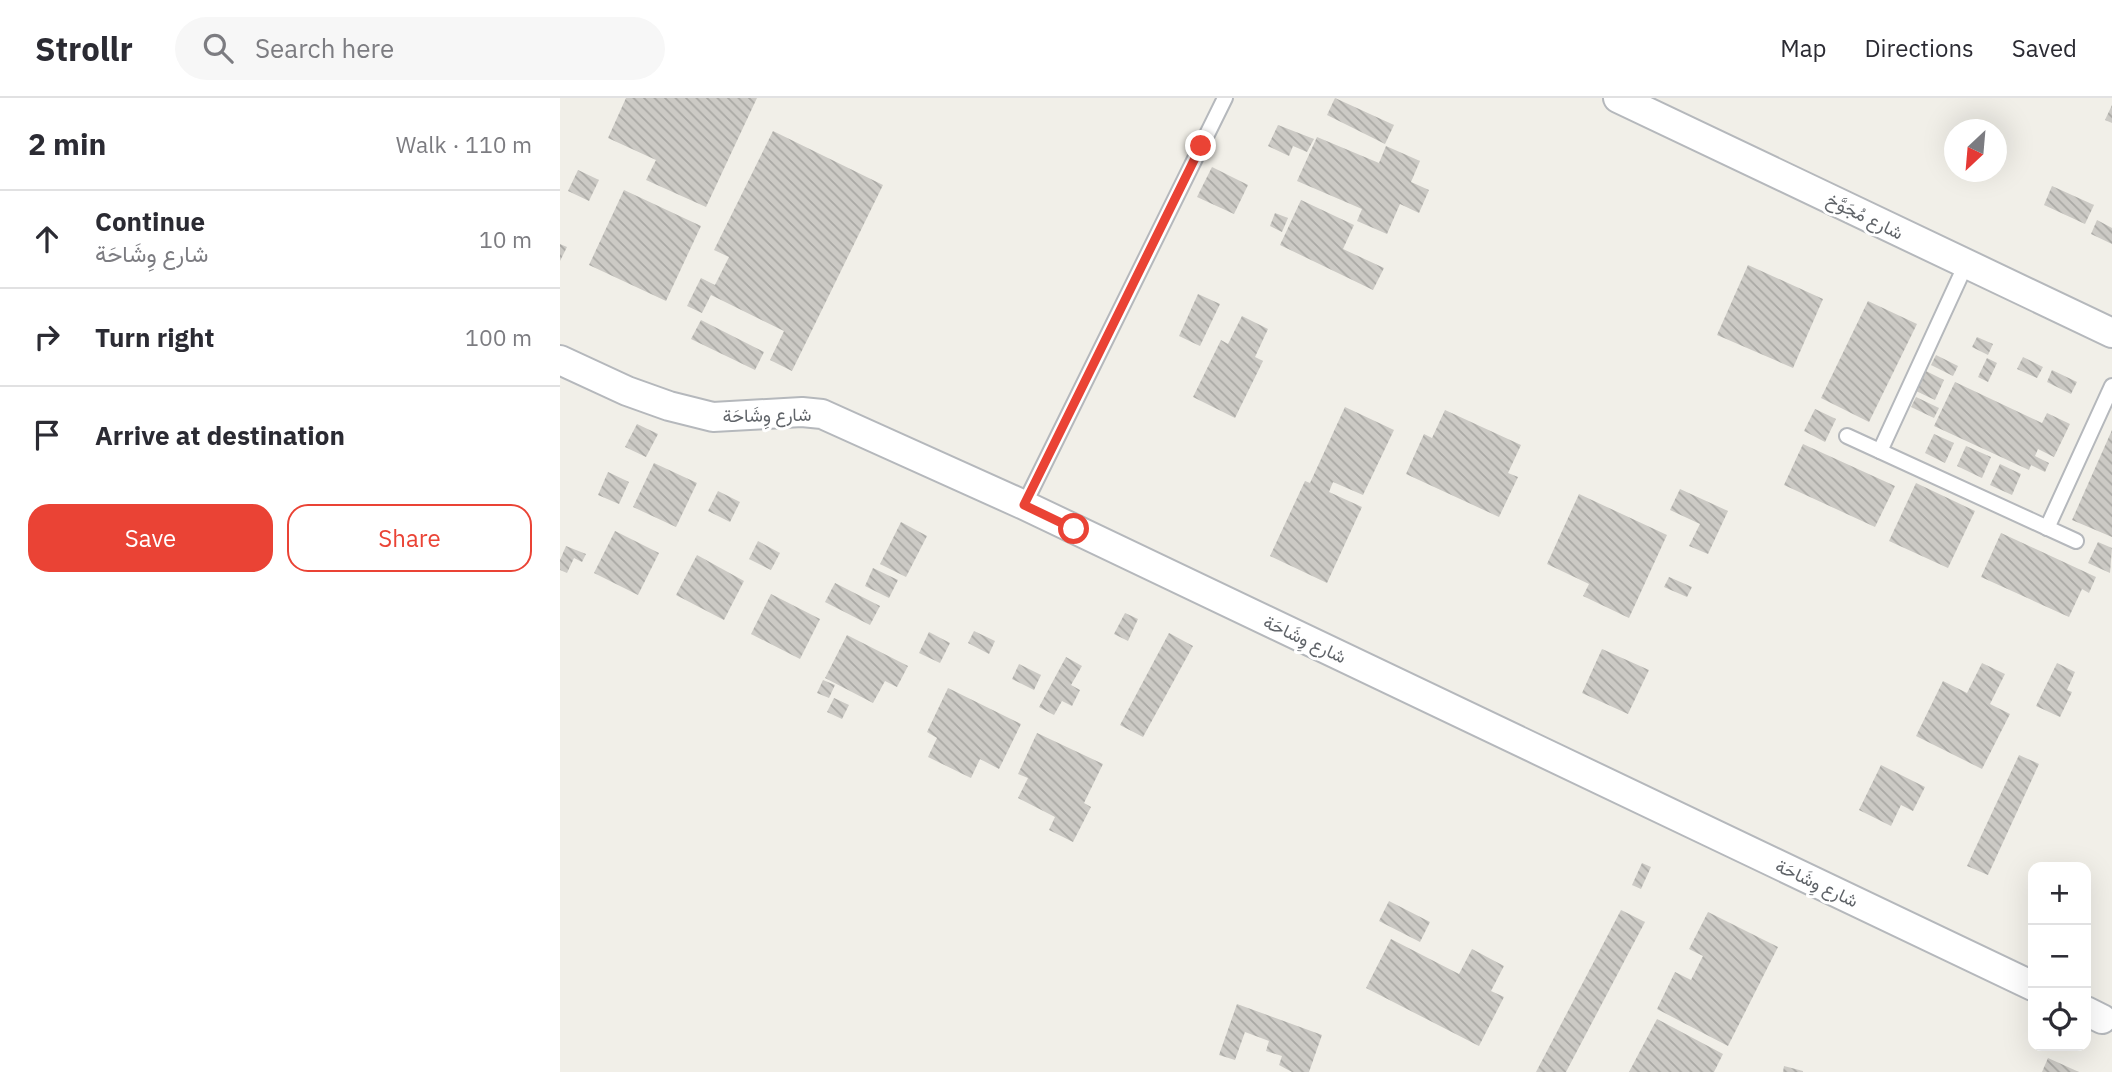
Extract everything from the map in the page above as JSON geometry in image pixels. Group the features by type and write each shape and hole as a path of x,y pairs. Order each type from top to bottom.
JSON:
{"street":[{"name":"شارع مُجَوَّخ","path":"1618,98 2112,334"},
{"name":"شارع وِشَاحَة","path":"560,360 627,391 669,406 713,417 803,412 822,414 1024,505 2028,984"}],"lane":[{"path":"1024,505 1225,98"},
{"path":"1880,451 1966,264"},
{"path":"2047,528 2112,386"},
{"path":"1847,436 2076,541"}],"building":[{"path":"626,98 757,98 706,207 646,180 656,160 608,138"},
{"path":"1335,98 1394,125 1385,144 1327,115"},
{"path":"2112,105 2112,123 2105,120"},
{"path":"1278,125 1314,139 1307,152 1293,146 1289,156 1268,146"},
{"path":"773,131 883,185 792,371 770,360 784,331 711,295 702,313 687,306 701,278 715,285 729,257 714,250"},
{"path":"1317,137 1379,163 1386,146 1420,161 1411,182 1429,190 1419,213 1400,204 1387,234 1357,221 1362,209 1297,181"},
{"path":"1212,167 1248,185 1234,214 1197,197"},
{"path":"578,170 599,180 589,201 568,191"},
{"path":"2052,186 2094,205 2085,224 2044,205"},
{"path":"624,190 701,226 666,301 589,265"},
{"path":"1301,200 1354,225 1343,249 1384,268 1373,290 1280,245"},
{"path":"1275,213 1288,218 1282,232 1270,226"},
{"path":"2097,220 2112,228 2112,244 2091,234"},
{"path":"560,244 567,247 560,261"},
{"path":"1748,265 1823,299 1793,368 1717,335"},
{"path":"1198,294 1220,304 1200,346 1179,336"},
{"path":"1868,301 1917,324 1869,422 1821,398"},
{"path":"1242,316 1268,329 1255,357 1263,361 1235,418 1193,397 1221,340 1228,344"},
{"path":"701,320 764,352 755,370 691,339"},
{"path":"1977,337 1993,344 1988,355 1972,347"},
{"path":"1936,355 1958,366 1953,376 1931,365"},
{"path":"2023,357 2043,367 2037,378 2017,369"},
{"path":"1987,358 1997,363 1988,382 1978,377"},
{"path":"2052,370 2077,382 2071,394 2047,382"},
{"path":"1926,371 1944,380 1935,400 1916,391"},
{"path":"1955,382 2042,423 2047,413 2070,424 2054,457 2038,449 2035,456 2049,463 2045,472 2031,465 2029,470 1934,426"},
{"path":"1916,397 1939,408 1934,418 1911,407"},
{"path":"1345,407 1394,430 1363,495 1333,482 1329,492 1362,507 1327,583 1270,556 1305,481 1310,483"},
{"path":"1815,409 1836,419 1825,442 1804,431"},
{"path":"1445,410 1521,445 1508,473 1518,477 1499,517 1406,474 1424,434 1432,438"},
{"path":"637,424 658,434 646,457 625,447"},
{"path":"2112,430 2112,537 2072,520"},
{"path":"1934,434 1954,443 1945,463 1925,453"},
{"path":"1803,444 1895,486 1875,527 1784,485"},
{"path":"1966,446 1991,457 1982,478 1957,466"},
{"path":"654,463 697,483 676,527 633,507"},
{"path":"2000,464 2021,474 2012,495 1990,485"},
{"path":"608,472 629,482 619,504 598,495"},
{"path":"1916,483 1975,511 1948,568 1889,541"},
{"path":"1680,489 1728,511 1708,554 1689,546 1700,524 1670,510"},
{"path":"718,491 740,502 730,522 708,511"},
{"path":"1579,494 1667,535 1629,618 1583,596 1589,584 1547,564"},
{"path":"901,522 927,536 906,577 880,564"},
{"path":"615,531 659,553 638,595 594,573"},
{"path":"2001,533 2096,577 2089,593 2082,589 2069,617 1981,577"},
{"path":"758,541 780,553 771,570 749,559"},
{"path":"2098,542 2112,548 2110,573 2088,563"},
{"path":"566,546 586,554 582,562 574,558 567,573 560,570 560,560"},
{"path":"697,555 744,581 724,620 676,595"},
{"path":"873,568 898,580 889,598 865,586"},
{"path":"1669,577 1692,587 1687,597 1664,587"},
{"path":"835,583 880,606 870,625 825,602"},
{"path":"771,594 820,619 800,659 751,634"},
{"path":"1125,613 1138,619 1128,641 1114,634"},
{"path":"974,631 995,641 989,654 968,643"},
{"path":"929,632 950,643 940,663 919,653"},
{"path":"1169,633 1193,646 1143,737 1120,725"},
{"path":"847,635 908,666 897,687 885,681 873,703 825,678"},
{"path":"1602,649 1649,670 1628,714 1582,693"},
{"path":"1066,657 1082,666 1071,685 1080,690 1072,706 1062,701 1054,715 1039,707"},
{"path":"1982,663 2005,674 1990,704 2010,714 1982,769 1916,736 1943,681 1967,693"},
{"path":"2057,663 2075,672 2067,690 2072,692 2060,717 2036,706"},
{"path":"1019,664 1041,675 1034,690 1012,679"},
{"path":"823,680 835,685 829,698 817,693"},
{"path":"948,688 1021,724 999,769 980,759 971,778 928,757 937,738 927,732"},
{"path":"834,698 849,705 842,719 827,712"},
{"path":"1037,733 1103,764 1084,803 1091,807 1073,842 1049,830 1055,817 1018,798 1028,778 1018,774"},
{"path":"2019,755 2039,764 1988,875 1967,866"},
{"path":"1881,765 1925,787 1913,811 1901,805 1891,826 1859,810"},
{"path":"1642,863 1651,867 1641,889 1632,885"},
{"path":"1389,901 1430,922 1420,942 1379,921"},
{"path":"1621,910 1645,922 1566,1072 1536,1072"},
{"path":"1708,912 1778,947 1728,1046 1657,1009 1675,972 1691,980 1703,956 1689,949"},
{"path":"1391,939 1459,974 1472,949 1504,966 1491,991 1504,997 1479,1046 1366,988"},
{"path":"1237,1004 1322,1035 1309,1072 1292,1072 1279,1065 1282,1056 1266,1051 1269,1041 1245,1032 1235,1060 1219,1055"},
{"path":"1657,1019 1723,1054 1714,1072 1629,1072"},
{"path":"2048,1058 2079,1072 2042,1072"},
{"path":"1784,1066 1803,1071 1803,1072 1783,1072"}],"route":[{"path":"1074,529 1024,505 1201,146"}]}
